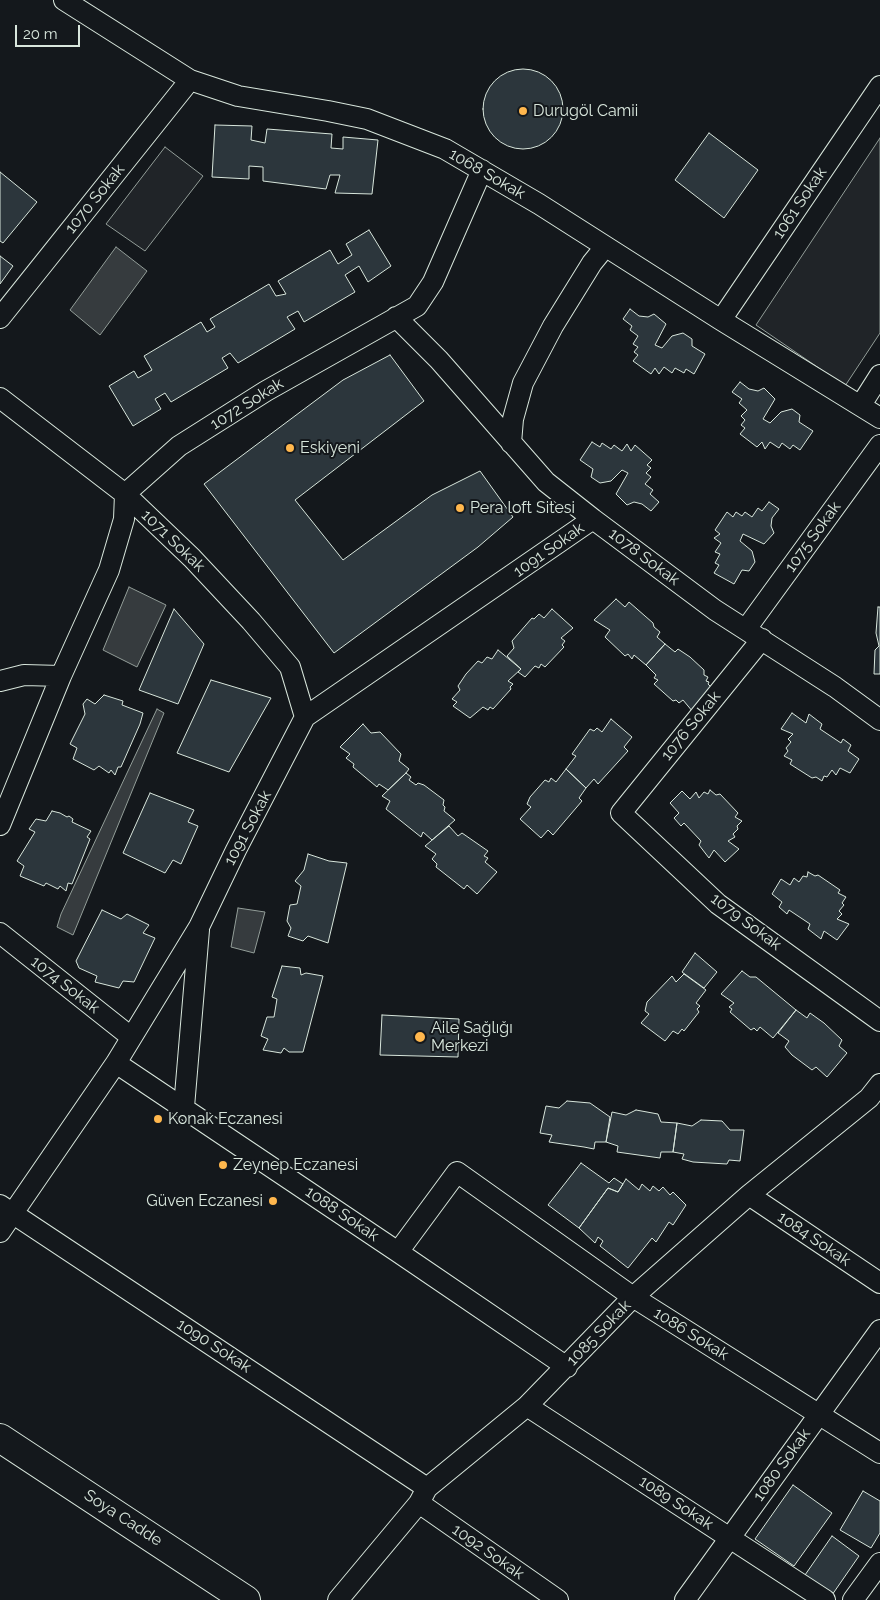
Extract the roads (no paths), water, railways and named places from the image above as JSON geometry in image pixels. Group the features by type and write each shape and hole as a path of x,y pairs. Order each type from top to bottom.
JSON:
{"main road":[{"name":"Soya Cadde","path":"0,1438 246,1600"}],"street":[{"name":"1068 Sokak","path":"64,0 190,80 238,96 328,110 367,119 445,149 539,204 721,320 880,418"},
{"name":"1070 Sokak","path":"0,318 190,80"},
{"name":"1061 Sokak","path":"721,320 880,86"},
{"name":"1072 Sokak","path":"125,494 179,446 266,391 417,306 433,282 482,170"},
{"path":"511,443 514,419 523,383 553,326 592,263 605,247"},
{"name":"1078 Sokak","path":"396,317 439,360 546,482 715,610 835,687 880,720"},
{"path":"861,406 880,375"},
{"name":"1071 Sokak","path":"0,398 125,494 192,558 251,621 290,667 306,717"},
{"name":"1075 Sokak","path":"754,634 880,445"},
{"path":"0,825 61,676 109,570 124,518 125,494"},
{"name":"1091 Sokak","path":"0,1232 6,1209 116,1063 200,927 236,850 306,717 594,519"},
{"name":"1076 Sokak","path":"621,813 754,634"},
{"path":"0,681 24,676 61,676"},
{"name":"1079 Sokak","path":"621,813 718,904 880,1021"},
{"path":"184,1108 200,927"},
{"name":"1074 Sokak","path":"0,933 131,1037"},
{"name":"1088 Sokak","path":"116,1063 567,1367"},
{"name":"1085 Sokak","path":"338,1600 423,1495 527,1406 633,1297 749,1195 876,1096"},
{"name":"1086 Sokak","path":"398,1252 457,1172 633,1297 880,1453"},
{"name":"1084 Sokak","path":"749,1195 880,1283"},
{"name":"1090 Sokak","path":"6,1209 423,1495"},
{"name":"1080 Sokak","path":"685,1600 880,1330"},
{"name":"1089 Sokak","path":"527,1406 825,1600"},
{"name":"1092 Sokak","path":"423,1495 558,1600"},
{"path":"853,1600 880,1563"}],"place":[{"name":"Durugöl Camii","path":"523,111"},
{"name":"Eskiyeni","path":"290,448"},
{"name":"Pera loft Sitesi","path":"460,508"},
{"name":"Aile Sağlığı Merkezi","path":"420,1037"},
{"name":"Konak Eczanesi","path":"158,1119"},
{"name":"Zeynep Eczanesi","path":"223,1165"},
{"name":"Güven Eczanesi","path":"273,1201"}]}
